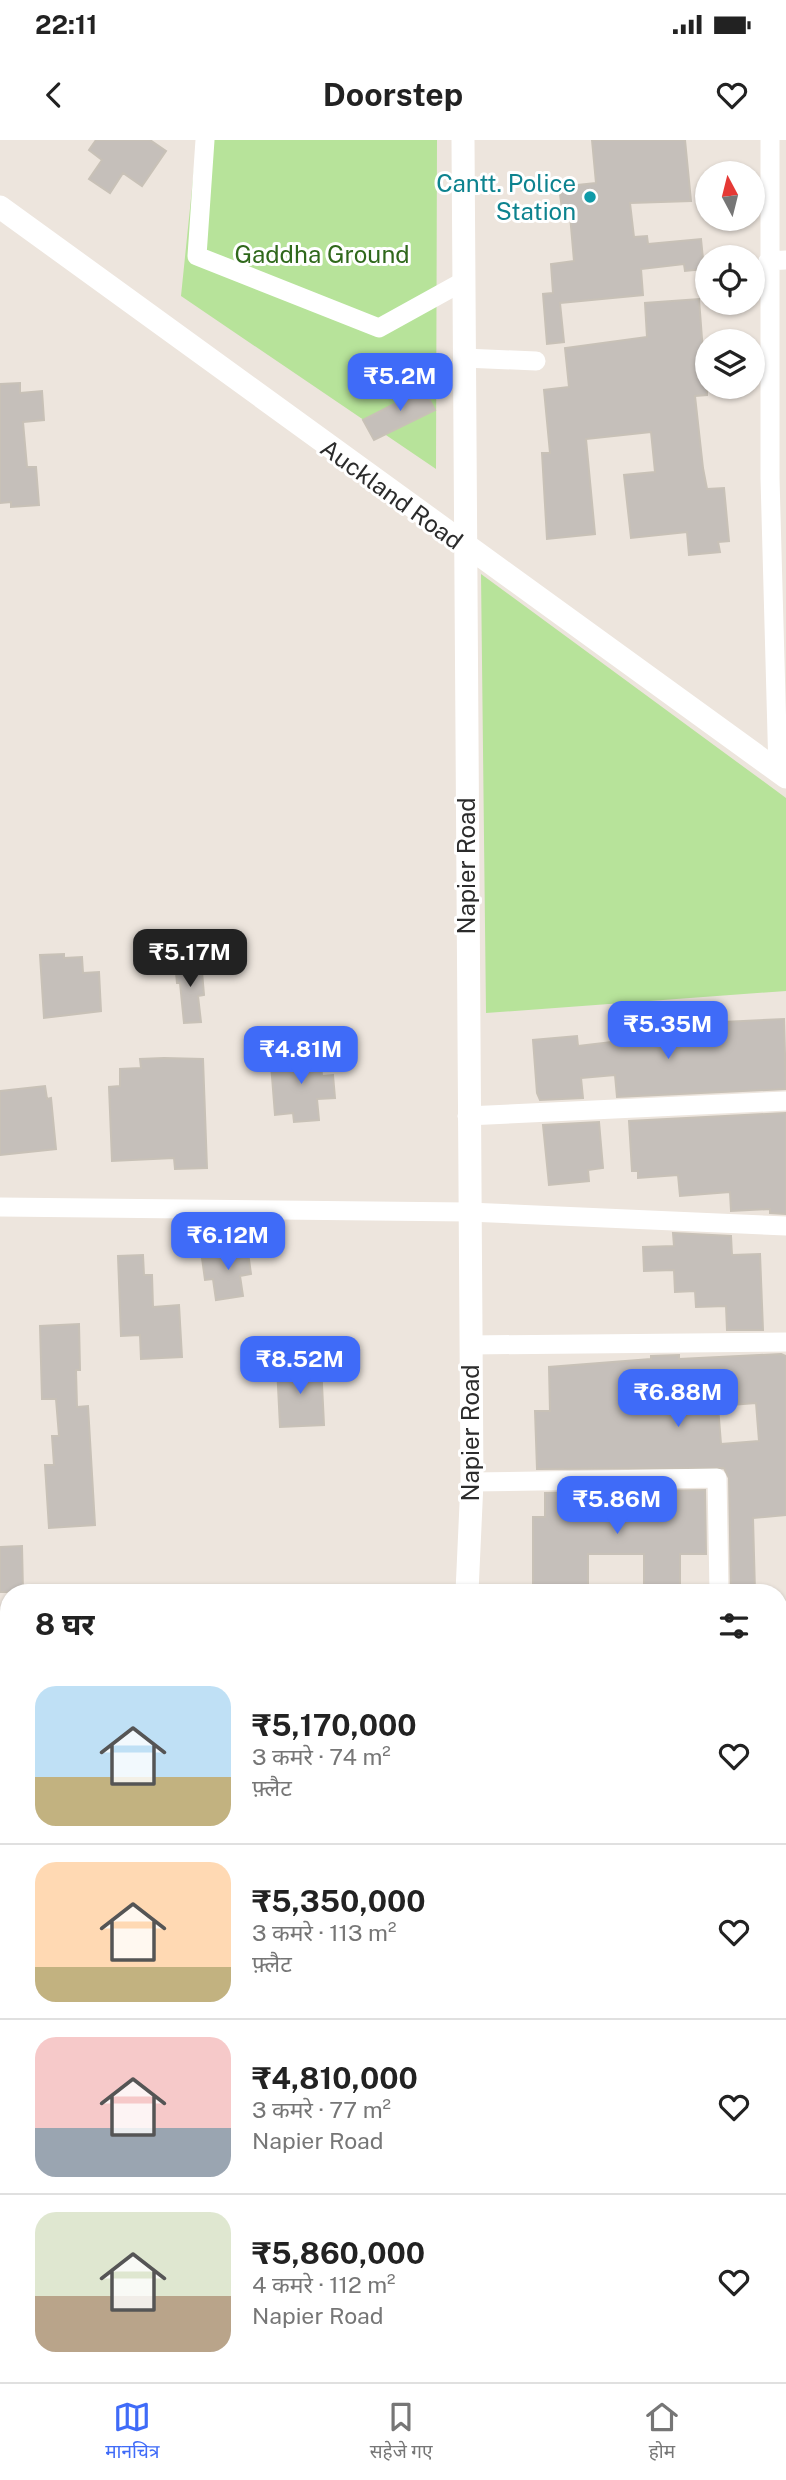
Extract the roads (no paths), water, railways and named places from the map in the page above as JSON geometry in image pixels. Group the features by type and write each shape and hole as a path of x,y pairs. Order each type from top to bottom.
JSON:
{"street":[{"path":"205,140 197,256 379,328 464,281"},
{"name":"Napier Road","path":"463,140 467,1116 472,1482 467,1584"},
{"path":"770,140 779,172 777,422 782,774"},
{"name":"Auckland Road","path":"0,207 465,547 782,774"},
{"path":"464,358 536,361"},
{"path":"467,1116 786,1101"},
{"path":"0,1208 468,1212 786,1226"},
{"path":"470,1345 786,1342"},
{"path":"472,1482 717,1478 719,1584"}],"place":[{"name":"Cantt. Police Station","path":"590,197"}],"park label":[{"name":"Gaddha Ground","path":"322,254"}]}
